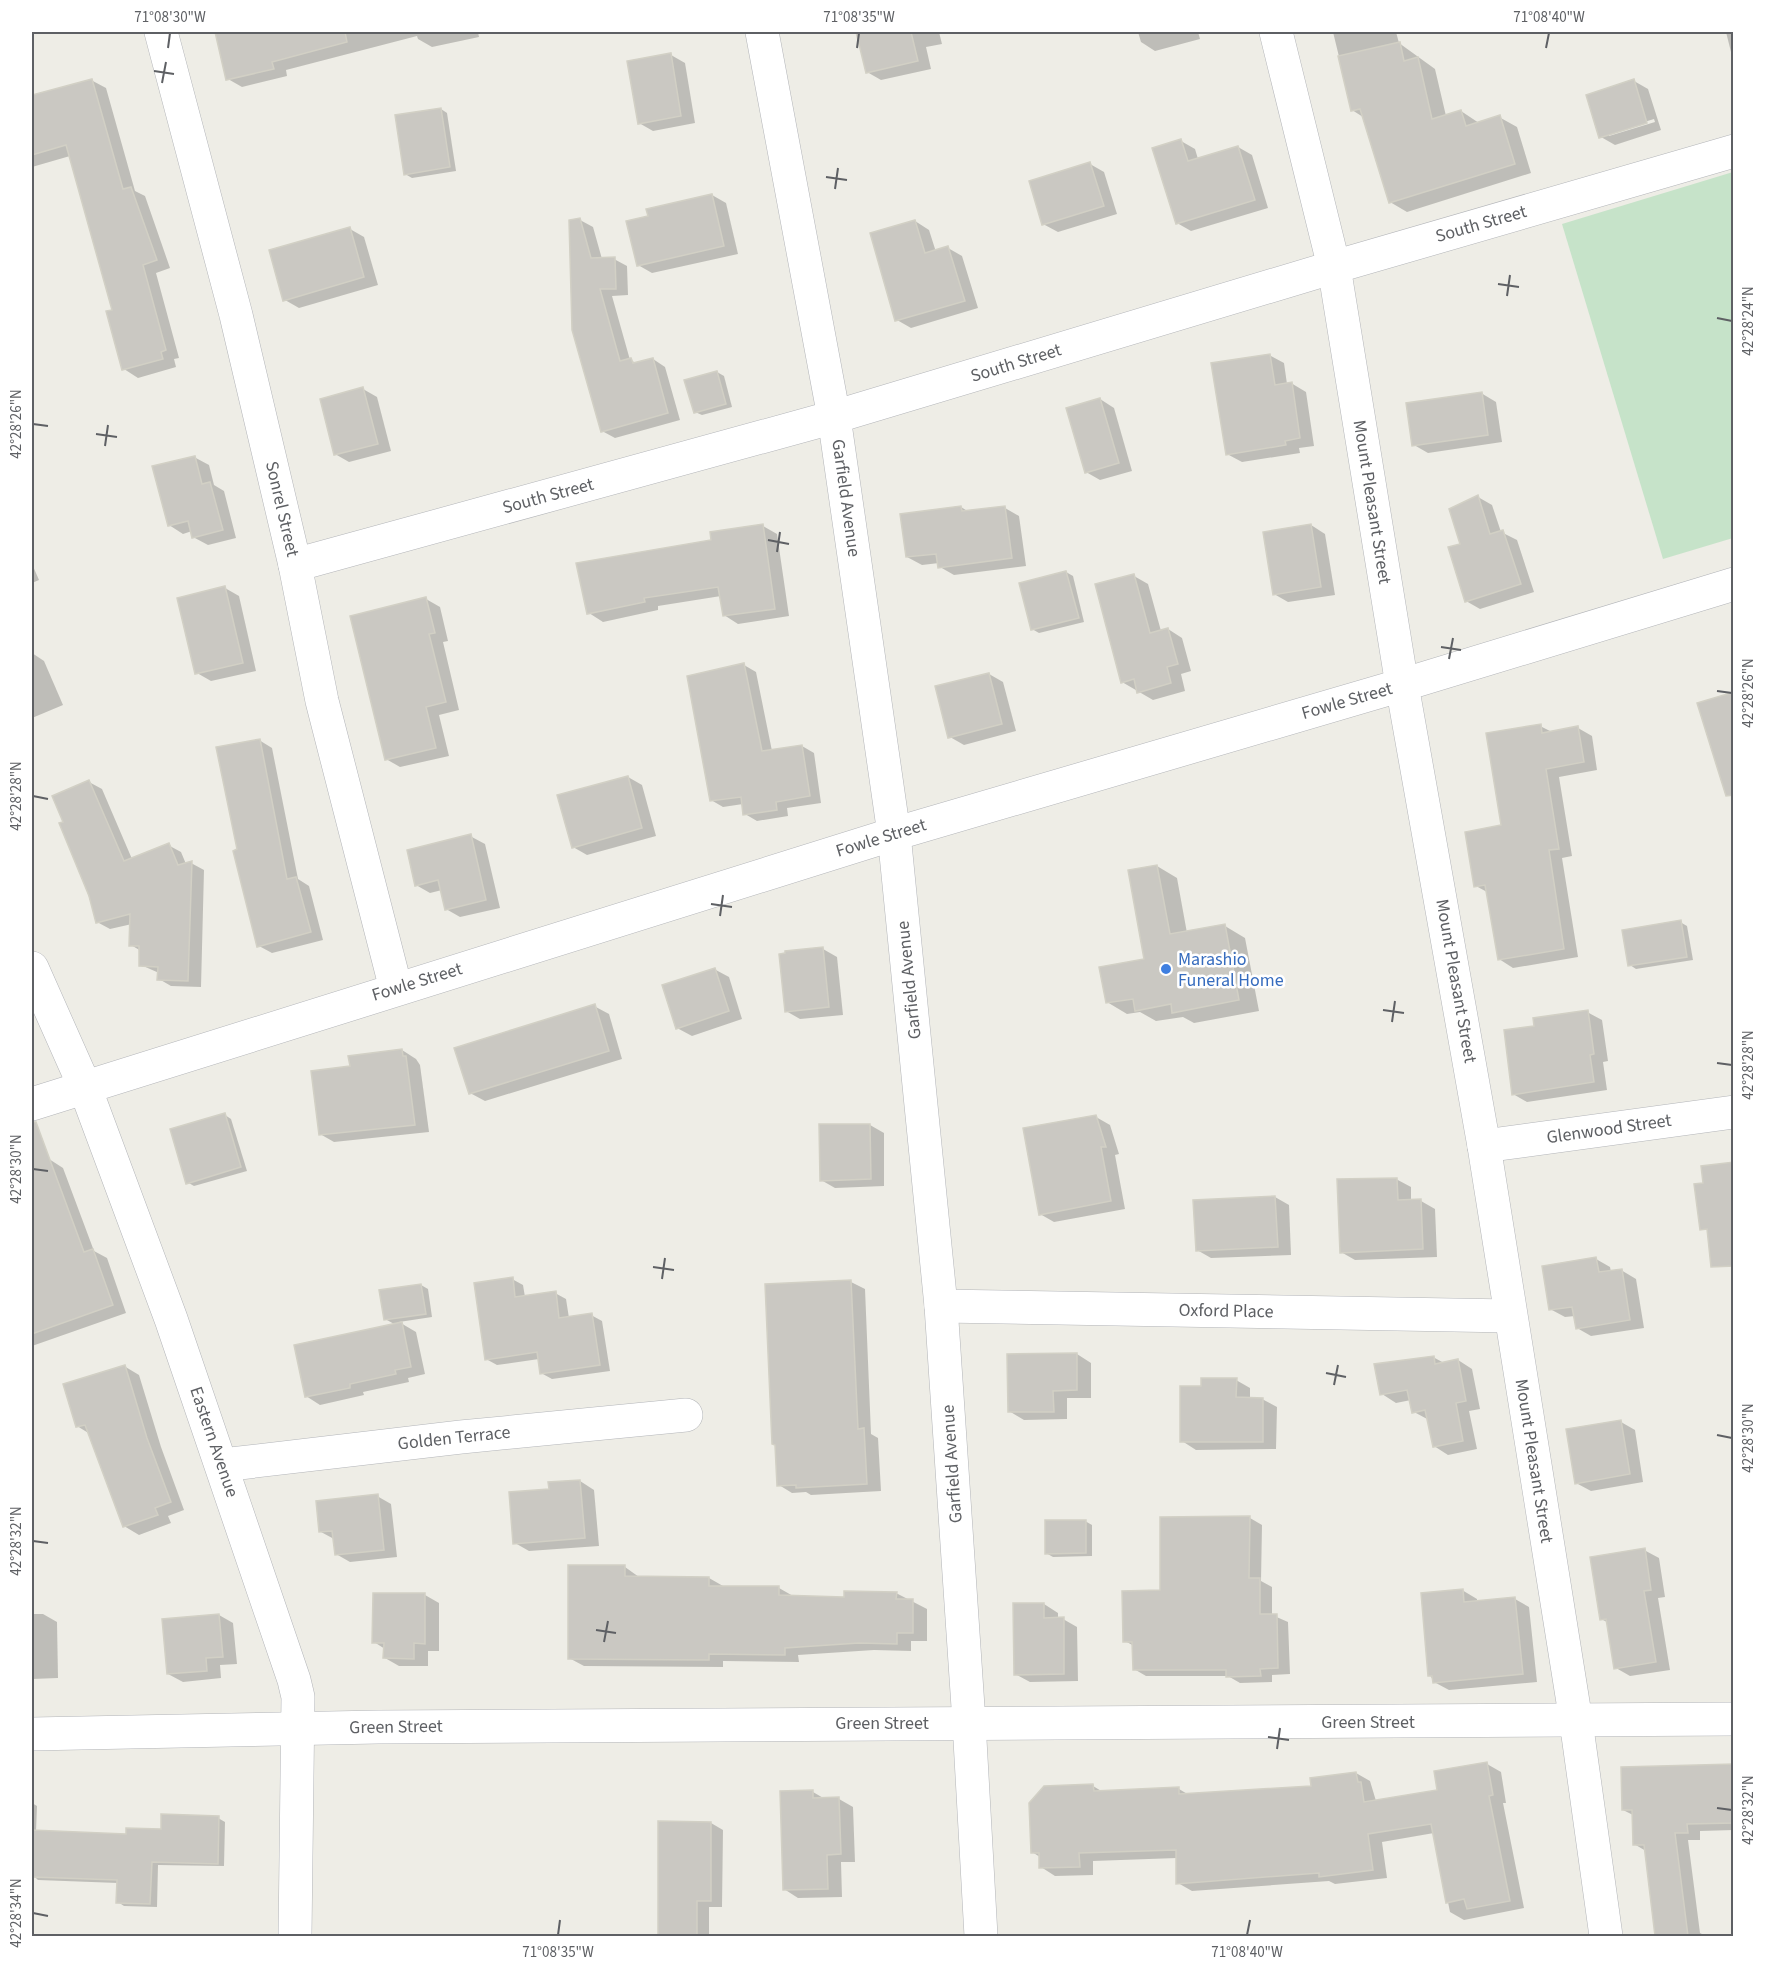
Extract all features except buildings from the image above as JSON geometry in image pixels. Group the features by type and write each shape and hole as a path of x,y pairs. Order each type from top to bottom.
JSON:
{"street":[{"name":"Sonrel Street","path":"161,32 236,315 295,565 322,701 396,989"},
{"name":"Garfield Avenue","path":"762,32 834,417 894,834 941,1306 981,1936"},
{"name":"Mount Pleasant Street","path":"1276,32 1334,267 1402,685 1484,1146 1576,1721 1606,1936"},
{"name":"South Street","path":"295,565 834,417 1334,267 1734,151"},
{"name":"Fowle Street","path":"32,1104 894,834 1402,685 1734,584"},
{"name":"Eastern Avenue","path":"32,968 84,1086 222,1465 292,1674 298,1697 296,1936"},
{"name":"Glenwood Street","path":"1484,1146 1734,1112"},
{"name":"Oxford Place","path":"941,1306 1510,1316"},
{"name":"Golden Terrace","path":"222,1465 461,1437 686,1415"},
{"name":"Green Street","path":"32,1734 969,1722 1734,1719"}],"green space":[{"path":"1733,172 1733,538 1663,559 1562,224"}],"place":[{"name":"Marashio Funeral Home","path":"1166,969"}]}
